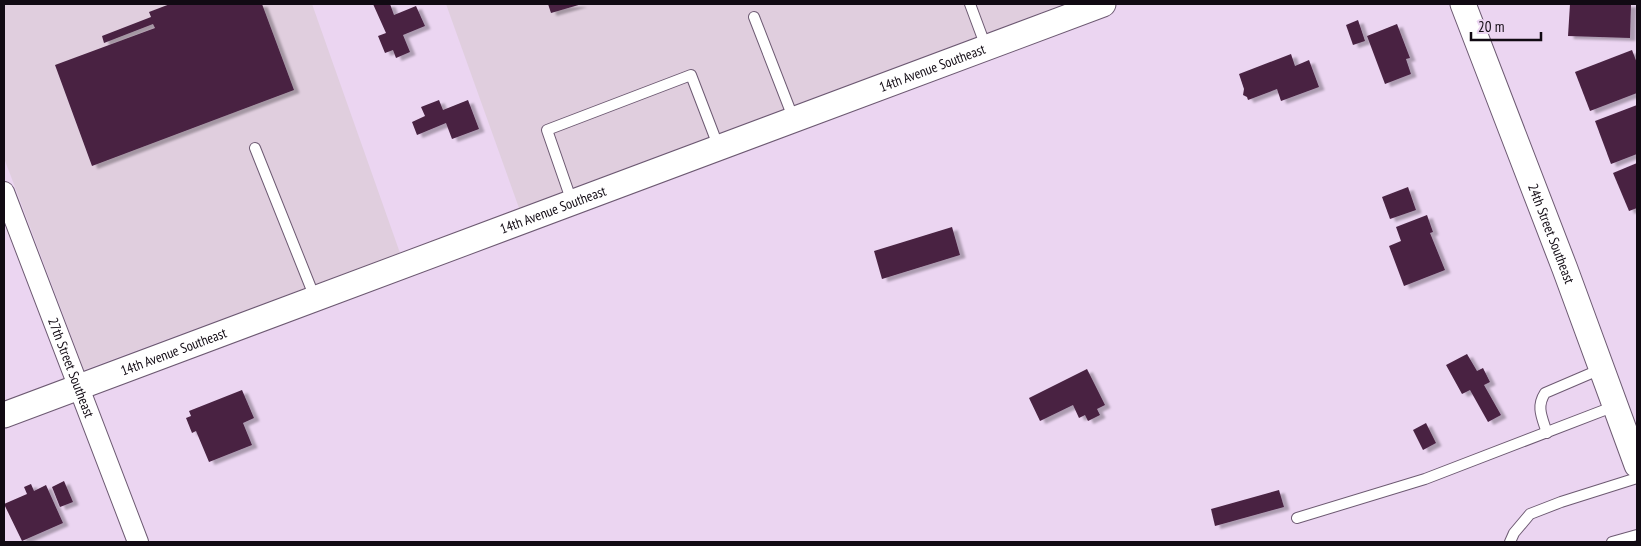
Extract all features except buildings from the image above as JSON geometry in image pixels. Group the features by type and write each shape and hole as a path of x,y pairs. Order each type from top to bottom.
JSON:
{"street":[{"name":"14th Avenue Southeast","path":"4,415 1103,4"},
{"name":"24th Street Southeast","path":"1463,4 1637,465"},
{"name":"27th Street Southeast","path":"4,192 77,388 138,542"}],"lane":[{"path":"970,4 987,48"},
{"path":"754,17 794,120"},
{"path":"572,203 547,130 691,75 719,148"},
{"path":"255,148 315,299"},
{"path":"1546,433 1540,411 1540,401 1546,393 1602,369"},
{"path":"1297,518 1425,479 1616,406"},
{"path":"1510,542 1514,533 1530,514 1637,478"},
{"path":"1612,542 1637,535"}],"shaded area":[{"path":"4,4 312,4 400,253 84,370 4,158"},
{"path":"446,4 1064,4 519,208"}]}
